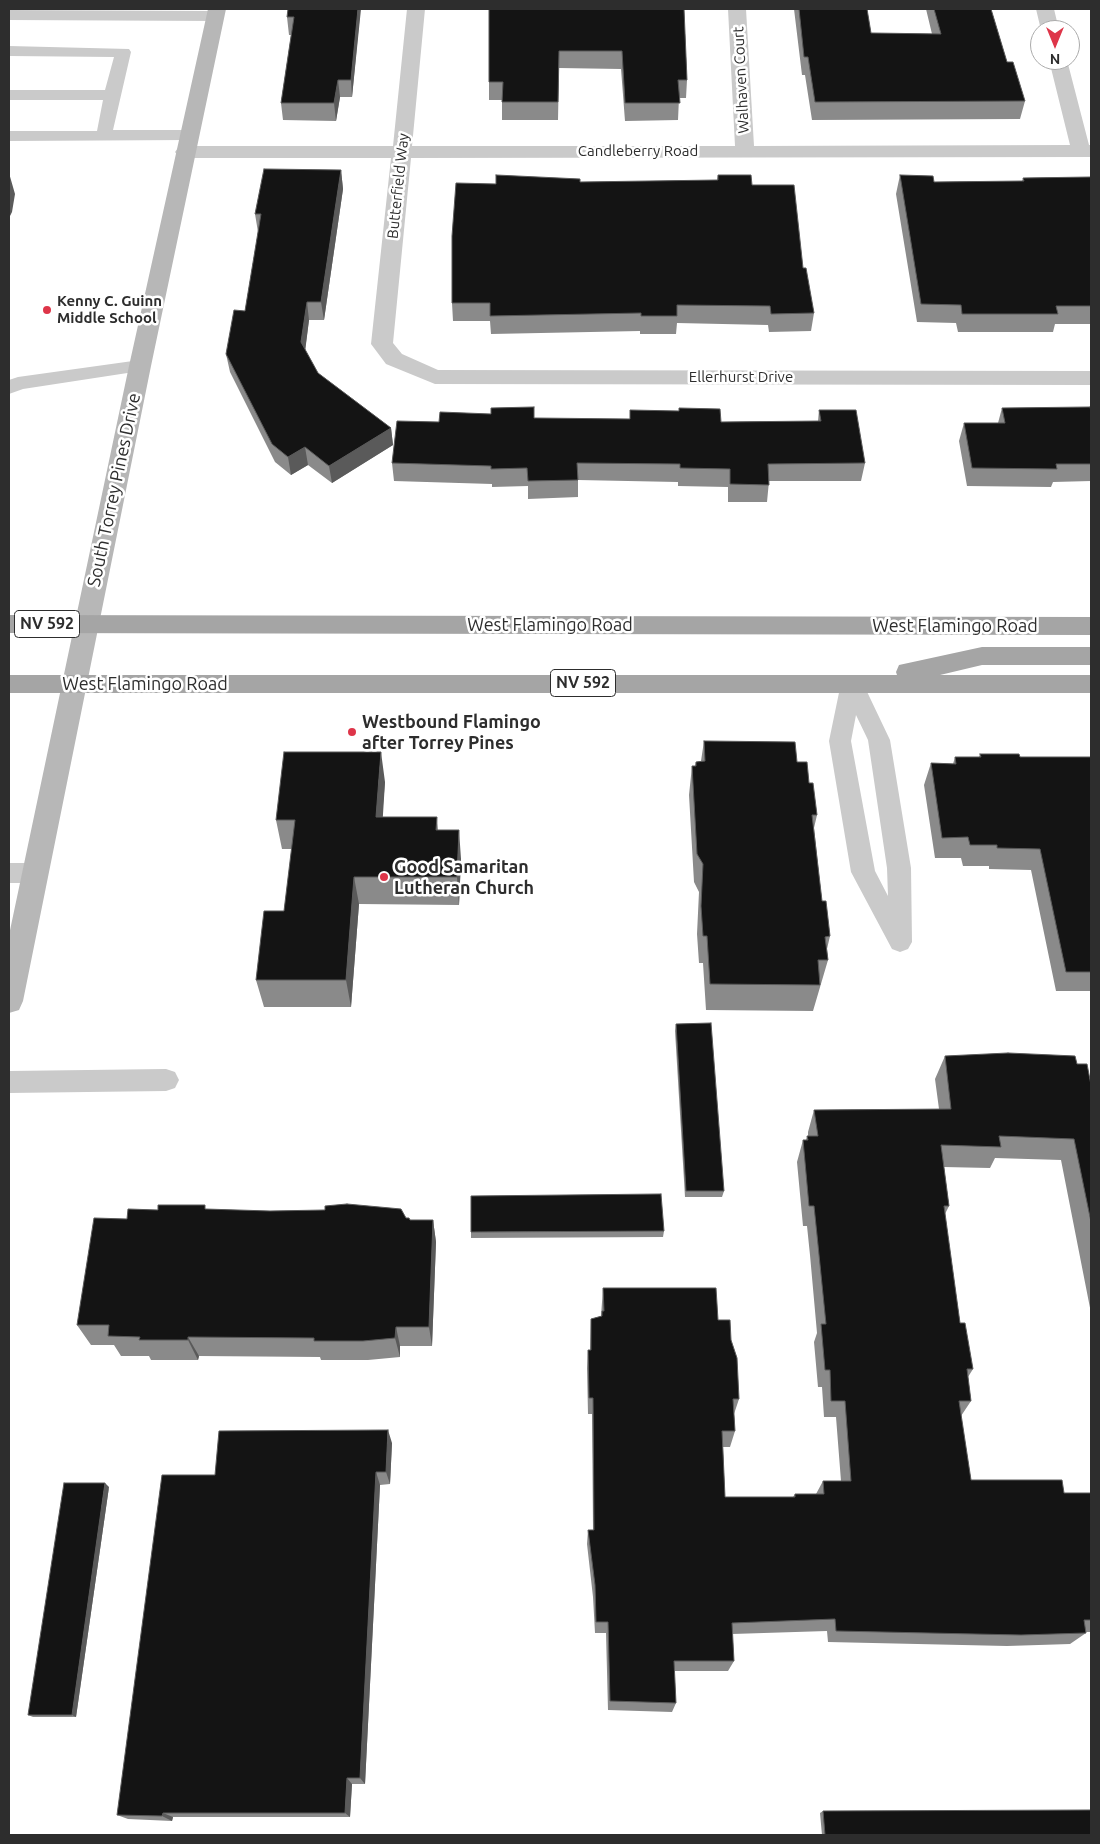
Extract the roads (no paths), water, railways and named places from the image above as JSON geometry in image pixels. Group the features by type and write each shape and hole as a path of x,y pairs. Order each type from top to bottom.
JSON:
{"main road":[{"name":"South Torrey Pines Drive","path":"9,1001 140,366 216,12"},
{"name":"West Flamingo Road","path":"9,624 1091,626"},
{"path":"852,683 982,656 1091,656"},
{"name":"West Flamingo Road","path":"9,684 1091,684"}],"street":[{"name":"Butterfield Way","path":"394,359 382,344 416,9"},
{"name":"Walhaven Court","path":"737,9 745,151"},
{"path":"9,15 216,12"},
{"path":"1061,70 1086,151"},
{"name":"Candleberry Road","path":"187,144 402,151 1086,151"},
{"name":"Ellerhurst Drive","path":"394,359 435,377 1091,378"}],"lane":[{"path":"9,51 123,52 104,136"},
{"path":"9,95 112,95"},
{"path":"9,136 104,136 187,144"},
{"path":"9,388 18,383 140,366"},
{"path":"852,683 879,740 899,868 900,942 863,872 840,741 852,683"},
{"path":"9,873 35,873"},
{"path":"9,1082 166,1080"}],"place":[{"name":"Kenny C. Guinn Middle School","path":"47,310"},
{"name":"Westbound Flamingo after Torrey Pines","path":"352,732"},
{"name":"Good Samaritan Lutheran Church","path":"384,877"}]}
